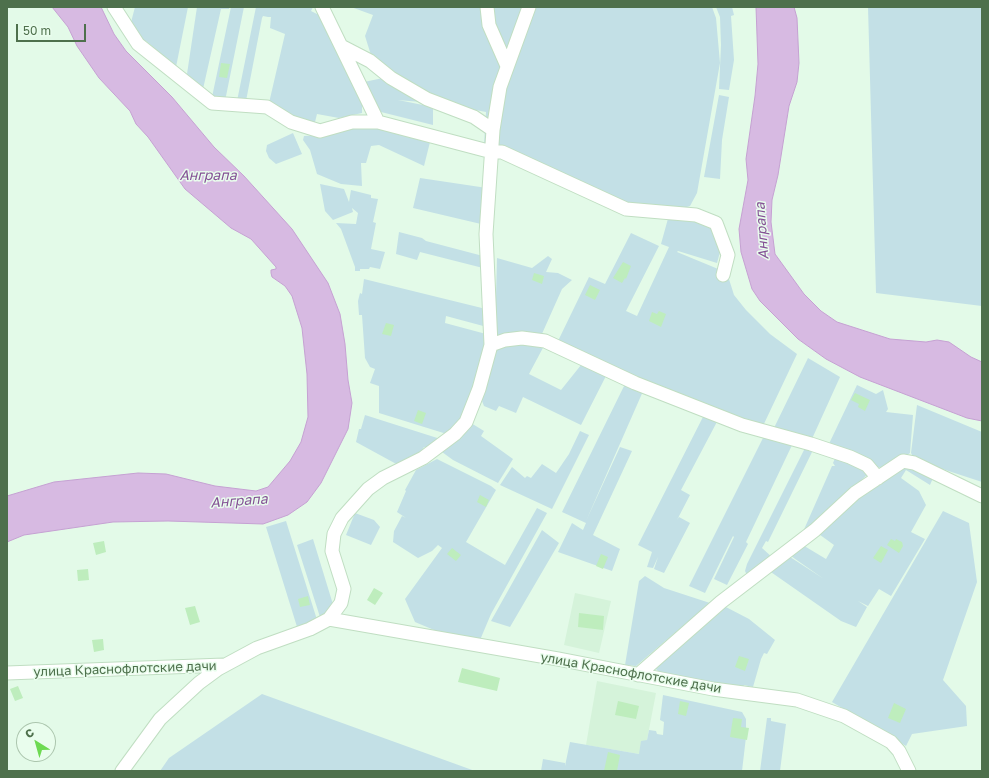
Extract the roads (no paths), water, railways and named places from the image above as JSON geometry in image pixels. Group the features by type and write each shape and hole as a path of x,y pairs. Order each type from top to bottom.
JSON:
{"street":[{"path":"114,7 138,44 212,103 267,107 291,122 320,131 352,122 378,122 492,152 502,152 626,209 696,214 716,223 728,255 723,275"},
{"path":"322,7 378,122"},
{"path":"487,7 489,25 507,66"},
{"name":"улица Краснофлотские дачи","path":"7,673 224,665 257,648 310,629 329,619 341,603 344,589 332,551 334,534 342,518 368,489 383,478 428,455 455,434 466,422 479,389 491,345 486,234 493,130 500,87 530,7"},
{"path":"341,46 370,61 391,78 427,99 474,117 493,130"},
{"path":"491,345 505,340 522,338 545,341 635,383 742,425 811,444 850,458 867,465 878,478"},
{"path":"638,675 721,602 815,530 855,494 902,461 914,463 982,496"},
{"name":"улица Краснофлотские дачи","path":"329,619 713,689 797,700 844,716 891,742 899,751 909,771"},
{"path":"122,771 160,719 199,683 224,665"}],"water":[{"name":"Анграпа","path":"52,7 101,7 114,34 126,51 172,97 214,147 244,176 292,229 328,283 340,314 345,344 348,380 352,403 348,429 321,483 307,502 288,515 263,524 168,521 113,522 24,535 7,542 7,496 54,482 138,473 166,474 215,486 256,491 268,487 290,461 301,442 308,417 307,374 302,328 292,296 285,286 272,277 271,270 276,269 276,267 251,239 231,228 185,189 148,137 136,124 130,111 99,78 77,46 68,27"},
{"name":"Анграпа","path":"756,7 794,7 797,18 799,63 797,82 789,106 778,175 772,200 771,222 775,254 804,294 821,311 837,322 890,339 926,342 937,340 949,342 971,357 982,362 982,421 967,418 860,377 826,359 798,339 760,301 752,289 741,252 739,229 748,180 746,159 758,64"}]}
